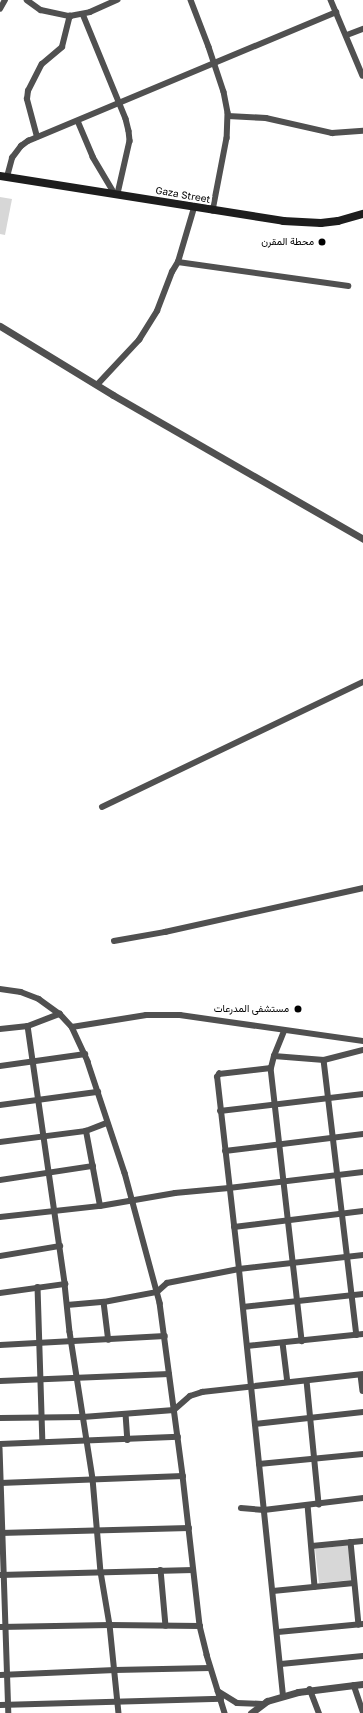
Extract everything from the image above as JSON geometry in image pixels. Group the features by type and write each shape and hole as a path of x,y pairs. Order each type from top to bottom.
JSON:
{"main road":[{"name":"Gaza Street","path":"4,177 117,194 213,211 303,222 338,221 363,214"}],"street":[{"path":"0,9 5,0"},
{"path":"27,0 33,6 41,10 70,16 83,14 117,0"},
{"path":"191,0 224,92 228,116 227,138 213,211"},
{"path":"331,0 363,76"},
{"path":"4,177 16,152 28,141 120,104 336,12"},
{"path":"83,14 128,125 130,140 117,194"},
{"path":"37,137 27,99 28,91 42,64 62,47 70,16"},
{"path":"347,35 363,29"},
{"path":"228,116 266,118 332,133 363,131"},
{"path":"78,121 93,157 117,194"},
{"path":"97,385 139,340 157,311 172,272 178,262 194,208"},
{"path":"178,262 348,286"},
{"path":"0,326 97,385 363,539"},
{"path":"102,807 363,682"},
{"path":"114,941 172,930 363,888"},
{"path":"0,989 32,996 60,1014 72,1027 85,1054 133,1200 157,1292 165,1336 190,1528 193,1570 200,1626 210,1668 225,1713"},
{"path":"0,1029 28,1026 60,1014"},
{"path":"72,1027 146,1015 180,1015 284,1031 363,1041"},
{"path":"28,1026 48,1174 60,1246 77,1379 93,1479 101,1572 110,1625 119,1713"},
{"path":"284,1031 271,1068 302,1341"},
{"path":"274,1056 324,1060 363,1050"},
{"path":"0,1066 85,1054"},
{"path":"247,1346 360,1334 352,1295 324,1060"},
{"path":"271,1068 217,1075 278,1632 283,1696"},
{"path":"0,1105 98,1092"},
{"path":"220,1111 363,1094"},
{"path":"0,1142 44,1138 86,1131 108,1123"},
{"path":"86,1131 100,1206"},
{"path":"225,1151 363,1134"},
{"path":"0,1180 48,1174 93,1166"},
{"path":"0,1217 100,1206 175,1193 363,1172"},
{"path":"234,1227 363,1211"},
{"path":"0,1256 60,1246"},
{"path":"67,1305 104,1302 157,1292 167,1283 239,1269 348,1258 363,1255"},
{"path":"0,1292 65,1284"},
{"path":"38,1287 43,1442"},
{"path":"243,1307 363,1294"},
{"path":"104,1302 109,1340"},
{"path":"0,1345 165,1336"},
{"path":"283,1343 288,1382"},
{"path":"0,1381 169,1374"},
{"path":"0,1418 42,1416 83,1417 174,1410 190,1396 202,1392 362,1374 363,1391"},
{"path":"307,1381 319,1504"},
{"path":"255,1424 311,1419 363,1412"},
{"path":"126,1414 128,1440"},
{"path":"0,1444 87,1442 178,1437"},
{"path":"0,1448 3,1627 9,1713"},
{"path":"259,1464 363,1454"},
{"path":"0,1483 183,1476"},
{"path":"241,1508 264,1510 363,1498"},
{"path":"308,1505 315,1587"},
{"path":"1,1533 190,1528"},
{"path":"312,1546 363,1541"},
{"path":"278,1632 361,1624 354,1583 351,1542"},
{"path":"161,1570 166,1626"},
{"path":"2,1575 193,1570"},
{"path":"273,1591 354,1583"},
{"path":"356,1597 363,1596"},
{"path":"3,1627 110,1625 200,1626"},
{"path":"280,1664 363,1656"},
{"path":"0,1675 7,1673 210,1668"},
{"path":"251,1713 262,1704 283,1696 310,1689 363,1684"},
{"path":"354,1685 363,1711"},
{"path":"310,1689 319,1713"},
{"path":"218,1691 237,1703 262,1704"},
{"path":"0,1705 221,1699"}],"shaded area":[{"path":"0,197 12,199 5,235 0,234"},
{"path":"349,1545 352,1580 319,1583 315,1549"}],"place":[{"name":"محطة المقرن","path":"322,242"},
{"name":"مستشفى المدرعات","path":"298,1009"}]}
